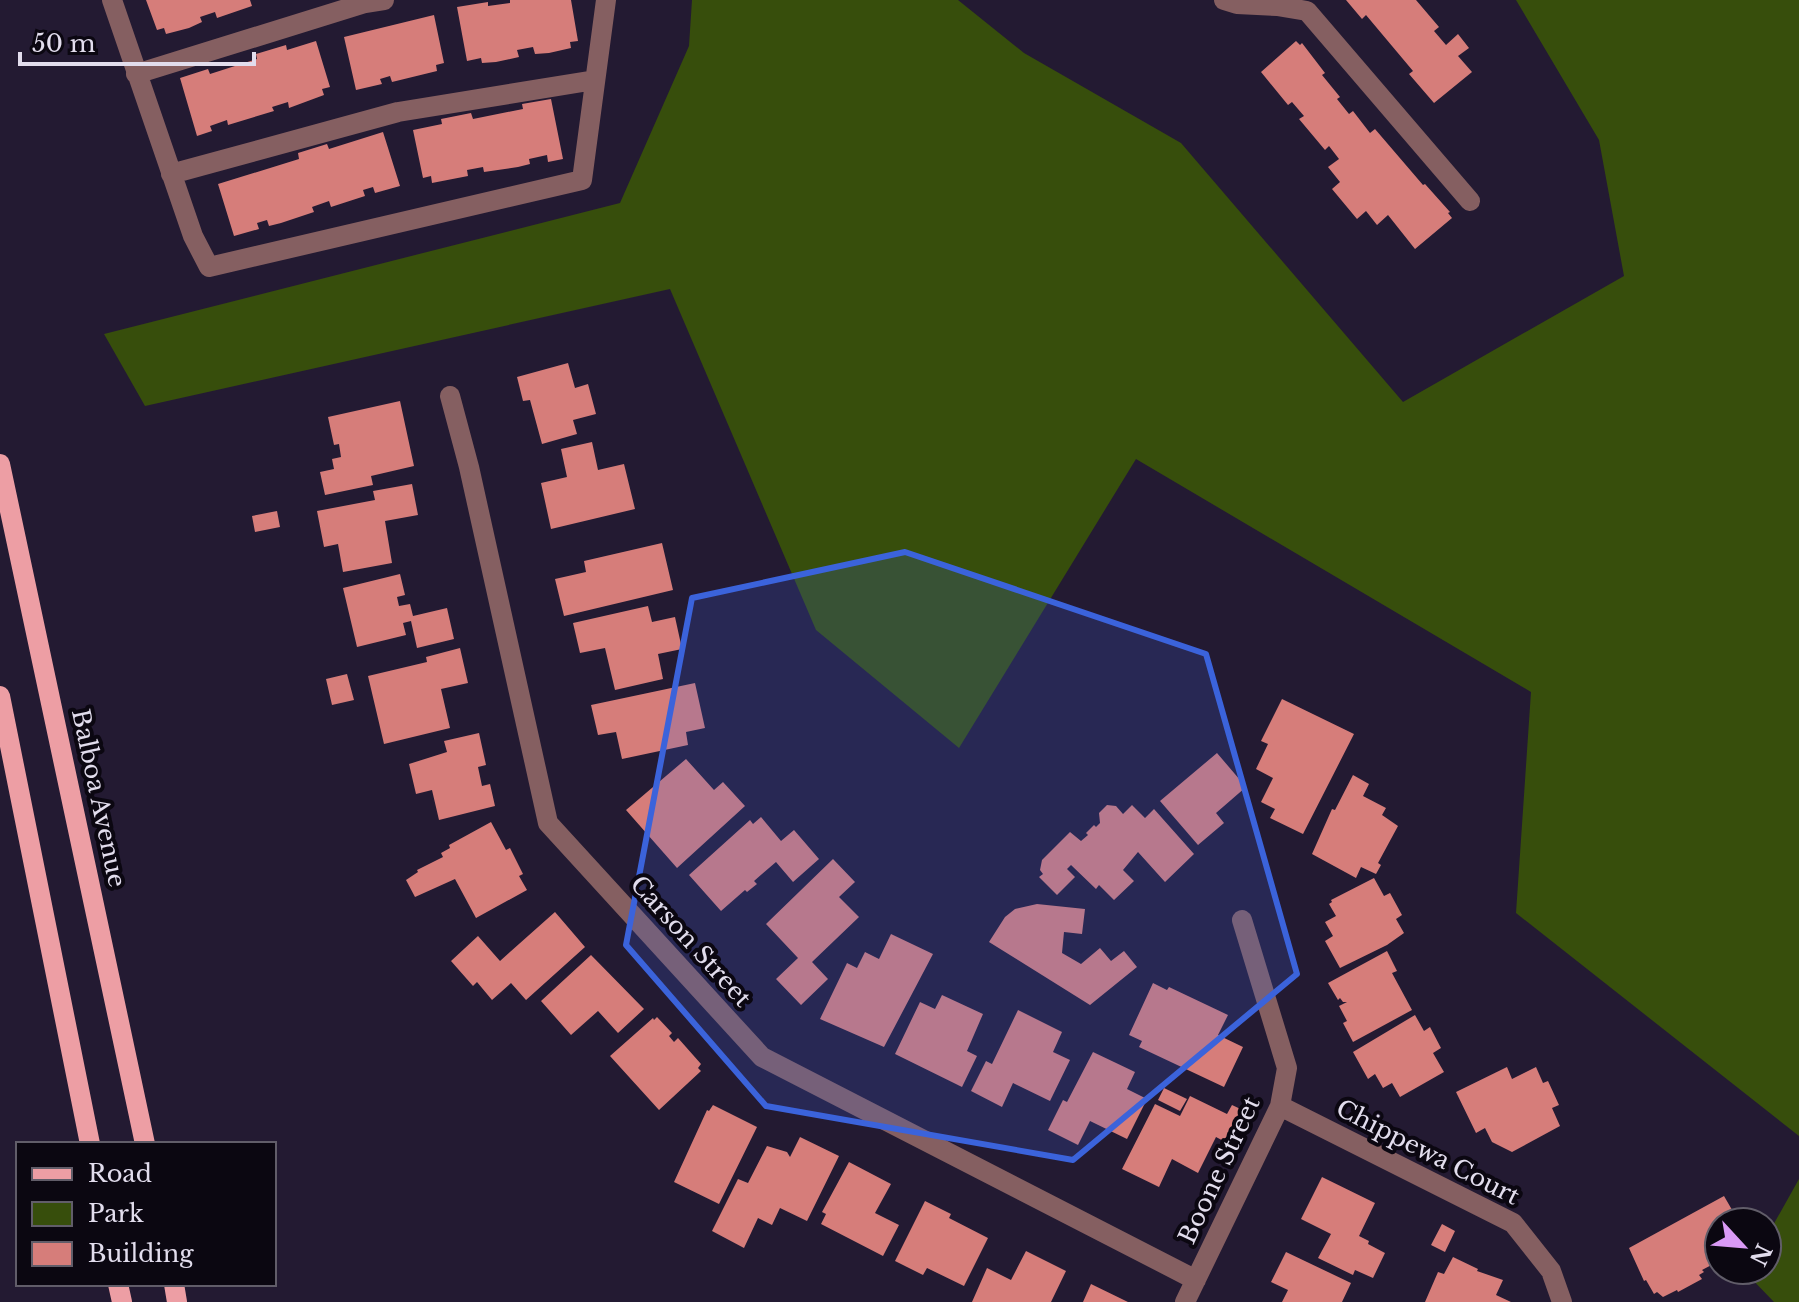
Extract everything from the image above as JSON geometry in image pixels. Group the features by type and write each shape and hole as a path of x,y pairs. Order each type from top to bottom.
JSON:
{"main road":[{"name":"Balboa Avenue","path":"0,464 145,1142"},
{"path":"0,696 90,1142"}],"street":[{"path":"112,0 193,236 209,267 582,180 606,0"},
{"path":"136,74 365,3 384,0"},
{"path":"1224,0 1237,4 1306,6 1470,201"},
{"path":"171,174 398,112 595,80"},
{"name":"Carson Street","path":"450,396 469,467 548,823 762,1057 1196,1280"},
{"name":"Boone Street","path":"1185,1302 1280,1106 1287,1068 1242,920"},
{"name":"Chippewa Court","path":"1280,1106 1513,1223 1551,1271 1562,1302"}],"highlighted area":[{"path":"905,552 1206,654 1297,974 1073,1160 766,1106 626,945 692,598"}],"green space":[{"path":"692,0 958,0 1024,53 1181,143 1403,402 1624,276 1599,140 1516,0 1799,0 1799,1136 1516,913 1531,692 1136,459 959,748 816,630 670,289 145,406 104,334 620,203 689,46"},
{"path":"1799,1179 1799,1302 1774,1302 1759,1286 1783,1286 1783,1208"}],"building":[{"path":"146,0 250,0 252,6 217,18 215,12 200,17 202,22 189,28 166,34 164,28 157,30"},
{"path":"510,0 571,0 578,41 570,42 571,48 549,53 535,54 533,47 517,50 519,57 496,62 482,63 481,58 467,61 457,7 488,2 488,6 510,3"},
{"path":"1346,0 1416,0 1439,27 1434,31 1446,45 1458,34 1469,48 1458,56 1472,72 1434,103 1409,74 1413,71 1366,15 1362,19"},
{"path":"434,15 444,63 436,65 437,71 392,82 390,76 380,79 382,84 356,90 344,37"},
{"path":"316,41 330,87 322,89 324,95 289,108 288,102 272,107 274,111 228,125 227,120 210,126 212,131 197,136 180,78 208,69 210,74 257,59 256,54 286,45 287,50"},
{"path":"1296,41 1300,45 1302,43 1325,73 1322,75 1349,114 1353,111 1370,133 1375,129 1450,212 1452,218 1415,249 1388,215 1377,225 1366,211 1357,219 1332,189 1340,182 1328,167 1339,159 1329,146 1325,150 1299,119 1304,116 1292,102 1288,105 1261,72"},
{"path":"551,99 563,159 548,162 547,155 529,159 530,164 518,167 484,172 483,167 467,170 468,176 432,183 431,176 423,178 413,130 442,124 441,119 471,113 473,119 523,109 522,104"},
{"path":"383,132 400,186 375,193 373,187 363,190 365,196 331,207 329,201 312,207 314,212 269,226 267,220 257,223 259,229 234,236 218,184 299,159 298,153 327,144 329,149"},
{"path":"568,363 575,388 588,384 596,414 573,420 577,434 542,444 530,400 523,401 517,377"},
{"path":"400,401 414,466 371,476 373,485 325,495 320,472 334,469 332,459 341,457 339,444 334,445 328,417"},
{"path":"592,442 598,470 624,464 635,509 551,529 541,483 567,477 561,449"},
{"path":"412,484 418,515 385,521 392,563 343,572 338,544 324,547 317,511 375,500 373,491"},
{"path":"277,511 280,527 255,532 252,516"},
{"path":"662,543 673,590 564,616 555,579 586,572 584,561"},
{"path":"400,574 405,595 397,597 399,606 410,604 413,616 447,608 454,639 417,648 411,621 403,623 406,635 357,647 343,588"},
{"path":"648,606 652,622 675,617 682,649 658,654 663,679 615,690 605,648 580,653 573,623"},
{"path":"460,648 468,683 441,689 450,728 384,744 368,676 427,662 426,657"},
{"path":"347,674 354,700 332,705 326,679"},
{"path":"695,683 705,728 686,732 688,745 622,759 616,732 598,735 591,705"},
{"path":"1282,699 1354,734 1303,834 1270,818 1275,809 1261,802 1273,778 1256,769 1268,744 1261,741"},
{"path":"479,733 486,765 478,767 482,786 490,784 495,806 439,820 432,790 416,794 409,764 447,752 444,741"},
{"path":"1217,753 1246,787 1216,813 1224,823 1198,845 1160,801"},
{"path":"686,759 714,790 723,782 745,806 677,868 626,810"},
{"path":"1353,775 1369,784 1363,796 1386,808 1382,815 1398,826 1378,863 1381,865 1376,874 1361,867 1356,878 1312,854 1332,809 1335,810"},
{"path":"1107,805 1116,806 1123,814 1132,805 1145,818 1154,809 1194,854 1165,882 1138,852 1123,870 1134,881 1114,900 1099,885 1096,889 1071,865 1067,869 1075,877 1057,895 1039,877 1043,874 1040,870 1042,860 1070,832 1081,841 1094,825 1096,827 1100,823 1099,813"},
{"path":"761,817 781,841 794,830 819,859 793,882 776,862 754,881 757,884 747,892 745,890 721,911 689,875 750,820 753,824"},
{"path":"491,822 506,850 510,848 527,890 476,918 455,879 415,897 406,880 417,870 443,857 441,853 450,848 449,845"},
{"path":"833,859 855,882 839,897 859,917 812,962 828,979 801,1005 776,979 798,958 766,924"},
{"path":"1374,878 1384,896 1390,893 1402,915 1396,919 1404,933 1340,968 1325,941 1333,936 1325,922 1336,916 1329,904 1331,900"},
{"path":"1037,904 1085,909 1082,934 1064,932 1062,953 1081,964 1100,948 1111,961 1124,951 1137,967 1090,1005 989,942 1005,917 1015,909"},
{"path":"555,912 585,947 526,1000 511,983 492,1000 477,982 473,986 451,961 478,936 500,961"},
{"path":"891,934 933,954 884,1047 820,1019 847,963 857,968 865,952 879,959"},
{"path":"1387,951 1397,971 1392,973 1412,1010 1353,1042 1343,1023 1347,1021 1339,1006 1347,1002 1338,1000 1328,983"},
{"path":"591,955 644,1009 618,1033 598,1011 571,1035 541,1001"},
{"path":"1153,983 1167,990 1169,987 1228,1015 1218,1035 1243,1047 1224,1087 1139,1047 1142,1041 1129,1035"},
{"path":"942,995 983,1014 967,1051 977,1056 962,1087 895,1054 920,1002 935,1009"},
{"path":"1018,1010 1062,1032 1053,1052 1070,1060 1050,1101 1013,1083 1002,1107 971,1091 986,1061 992,1064"},
{"path":"1415,1015 1424,1031 1430,1027 1441,1048 1433,1053 1444,1072 1400,1097 1392,1083 1383,1088 1375,1074 1368,1079 1353,1052"},
{"path":"657,1017 672,1033 669,1036 674,1042 678,1038 701,1064 698,1068 701,1071 659,1110 610,1056"},
{"path":"1093,1052 1135,1072 1127,1089 1147,1099 1127,1139 1090,1121 1078,1145 1048,1130 1063,1100 1067,1102"},
{"path":"1507,1067 1512,1079 1536,1067 1543,1083 1548,1081 1559,1105 1552,1108 1560,1126 1512,1152 1492,1142 1485,1128 1476,1133 1456,1092"},
{"path":"1164,1088 1187,1099 1180,1111 1158,1100"},
{"path":"1190,1096 1227,1114 1232,1105 1249,1113 1233,1146 1216,1137 1198,1173 1172,1159 1159,1187 1122,1169 1155,1104 1180,1116"},
{"path":"713,1105 757,1127 719,1204 674,1182 707,1110"},
{"path":"800,1137 839,1156 807,1221 780,1208 772,1225 758,1218 744,1248 712,1231 738,1179 748,1183 767,1146 787,1152 790,1157"},
{"path":"849,1162 891,1184 875,1213 899,1225 883,1256 821,1224 826,1214 822,1212"},
{"path":"1322,1177 1375,1203 1359,1236 1385,1253 1373,1278 1355,1270 1353,1275 1318,1258 1331,1234 1301,1219"},
{"path":"1724,1196 1730,1206 1706,1206"},
{"path":"925,1201 951,1214 949,1218 988,1238 964,1286 927,1268 923,1275 895,1261"},
{"path":"1703,1207 1703,1273 1699,1275 1702,1279 1663,1297 1657,1292 1654,1294 1644,1281 1629,1248"},
{"path":"1442,1224 1455,1231 1445,1252 1431,1245"},
{"path":"1026,1251 1066,1271 1051,1302 972,1302 987,1268 1011,1280"},
{"path":"1286,1252 1351,1283 1342,1302 1282,1302 1288,1290 1271,1282"},
{"path":"1453,1257 1477,1271 1503,1280 1496,1295 1511,1302 1425,1302 1438,1272 1444,1274"},
{"path":"1091,1284 1128,1302 1083,1302"}]}
